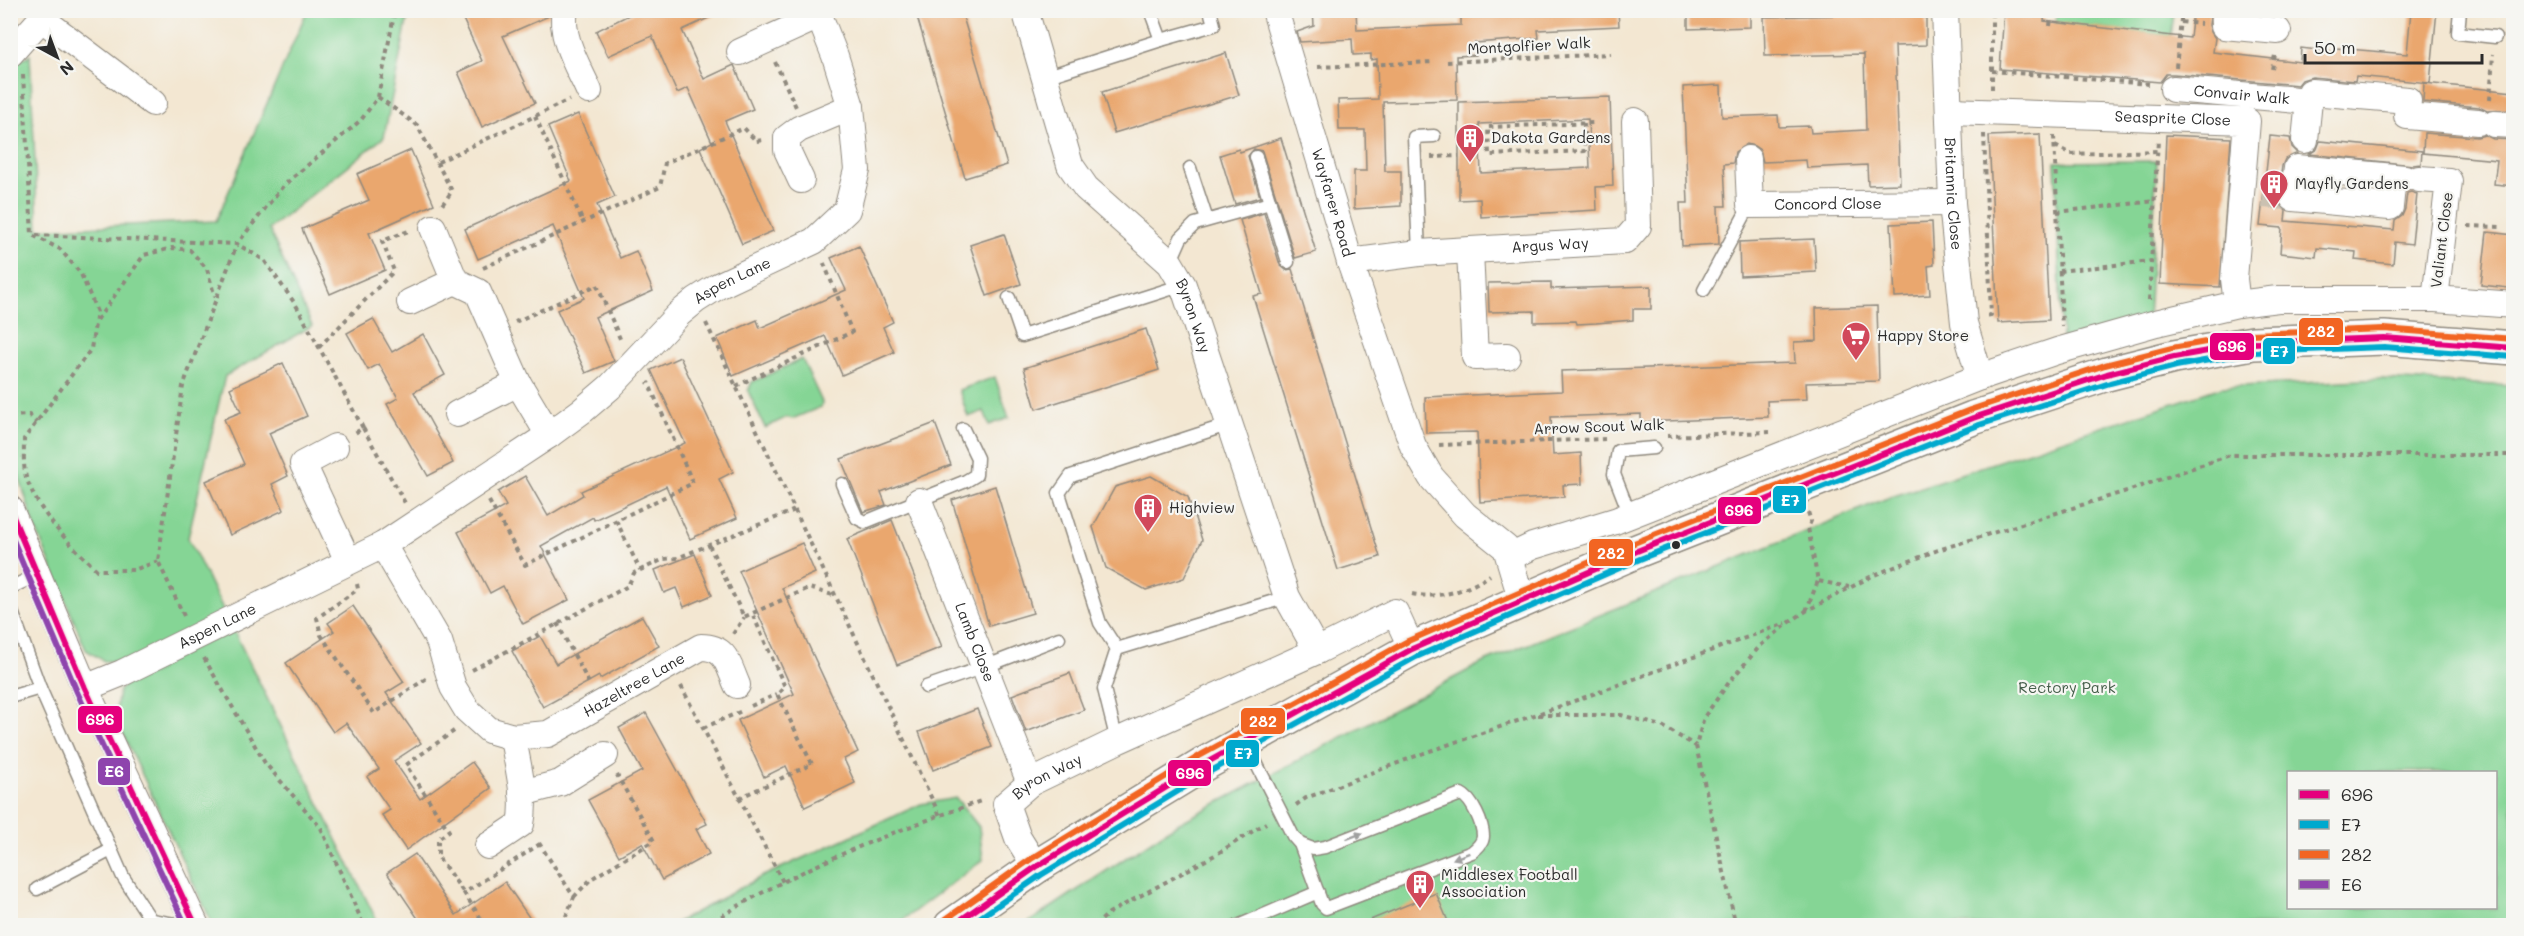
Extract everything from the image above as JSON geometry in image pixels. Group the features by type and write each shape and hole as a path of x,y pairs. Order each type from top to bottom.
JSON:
{"main road":[{"path":"951,926 1036,867 1206,763 1412,649 1659,543 1973,418 2107,374 2174,357 2253,343 2384,338 2514,348"}],"street":[{"path":"565,10 568,41 589,91"},
{"name":"Byron Way","path":"1026,10 1070,165 1086,188 1170,263 1183,285 1287,597 1317,651"},
{"name":"Wayfarer Road","path":"1275,10 1350,262 1413,446 1431,477 1465,515 1498,540 1510,557 1522,601"},
{"name":"Britannia Close","path":"1946,10 1952,203 1964,317 1980,377"},
{"path":"2226,10 2224,26 2278,31"},
{"name":"Aspen Lane","path":"85,688 122,673 383,545 549,435 610,387 679,314 696,300 718,286 814,241 847,210 857,170 851,107 835,56 818,14 740,52"},
{"path":"11,54 45,15 153,103"},
{"name":"Convair Walk","path":"2162,87 2310,101"},
{"name":"Convair Walk","path":"2305,140 2311,92 2408,100 2407,116 2494,118"},
{"path":"801,180 787,150 796,132 851,107"},
{"name":"Seasprite Close","path":"1949,111 2247,121 2271,196 2234,279 2237,304"},
{"name":"Argus Way","path":"1350,262 1419,253 1625,241 1638,226 1635,121"},
{"path":"1748,159 1750,205"},
{"name":"Valiant Close","path":"2271,196 2390,207 2405,178 2449,181 2435,299"},
{"name":"Concord Close","path":"1750,205 1952,203"},
{"path":"429,221 455,281 478,292 518,383 549,435"},
{"path":"1470,251 1475,357 1507,357"},
{"path":"410,302 455,281"},
{"path":"1510,557 1533,546 1630,515 1980,377 2057,351 2148,326 2237,304 2278,298 2435,299 2514,305"},
{"path":"2384,338 2390,298"},
{"path":"457,414 518,383"},
{"path":"335,447 303,464 348,561"},
{"name":"Lamb Close","path":"919,501 1030,783"},
{"path":"10,509 85,688 196,926"},
{"name":"Hazeltree Lane","path":"383,545 439,641 450,677 462,702 489,730 513,737 548,734 701,647 713,647 722,652 737,685"},
{"name":"Byron Way","path":"1036,867 1018,838 1006,804 1030,783 1117,741 1317,651 1395,612 1412,649"},
{"path":"488,846 521,824 522,792 513,737"},
{"path":"522,792 560,783 605,755"}],"lane":[{"path":"1150,10 1161,40"},
{"path":"1045,77 1214,25 1210,10"},
{"path":"2460,10 2458,33 2494,37"},
{"path":"1419,253 1414,137 1434,136"},
{"path":"1256,157 1288,262"},
{"path":"1190,168 1207,220"},
{"path":"1170,263 1181,238 1195,224 1270,202"},
{"path":"1704,290 1750,205"},
{"path":"1009,298 1022,336 1183,285"},
{"path":"1117,649 1100,623 1059,493 1071,476 1230,424"},
{"path":"842,484 857,518 865,522 919,501 976,475 976,458 963,429"},
{"path":"1630,515 1614,474 1618,451 1657,442"},
{"path":"10,588 37,575"},
{"path":"1117,649 1287,597"},
{"path":"10,606 40,688 123,877 152,920 186,926"},
{"path":"926,687 1059,638"},
{"path":"1117,649 1104,689 1117,741"},
{"path":"10,696 40,688"},
{"path":"1246,741 1293,836 1300,844 1322,904 1326,908 1472,852 1482,842 1483,836 1473,806 1465,795 1461,794 1325,847 1313,849 1300,844"},
{"path":"37,889 111,850"},
{"path":"1238,926 1318,892"}],"path":[{"path":"364,926 321,828 265,763 194,638 158,561 183,386 237,244 283,186 361,120 378,97 395,10"},
{"path":"1964,317 1991,315 1988,112 1992,71 1992,10"},
{"path":"2050,26 2052,10"},
{"path":"2494,37 2494,118"},
{"path":"455,281 660,187 665,163 744,128 756,141 796,132 765,40"},
{"path":"11,54 22,66 32,235"},
{"name":"Montgolfier Walk","path":"1447,62 1611,54"},
{"path":"1293,69 1434,62"},
{"path":"1992,71 2162,87"},
{"path":"438,162 589,91"},
{"path":"319,347 394,271 382,241 429,221 452,191 417,125 378,97"},
{"path":"2053,115 2062,328"},
{"path":"536,116 583,222"},
{"path":"2148,326 2160,118"},
{"path":"1480,155 1585,151 1584,123"},
{"path":"1489,155 1488,127 1595,123"},
{"path":"2054,146 2071,154 2158,151"},
{"path":"1416,158 1459,156"},
{"path":"2057,212 2155,201"},
{"path":"2444,224 2500,227"},
{"path":"32,235 237,244 264,260 296,305 416,523"},
{"path":"32,235 60,249 81,274 97,312 91,349 24,439 26,475 44,514 64,538 97,570 134,570 158,561"},
{"path":"736,386 852,332 814,241"},
{"path":"96,322 144,255 172,248 190,250 207,269 215,297"},
{"path":"2059,271 2152,261"},
{"path":"478,482 525,565 693,483 648,381 635,362 626,354 597,285 495,331"},
{"path":"696,300 940,816"},
{"path":"10,416 29,415 37,423"},
{"path":"335,447 363,428"},
{"name":"Arrow Scout Walk","path":"1657,442 1776,432"},
{"name":"Arrow Scout Walk","path":"1413,446 1612,438"},
{"path":"1736,926 1696,746 1704,717 1730,681 1760,646 1806,611 1874,575 1938,550 2130,490 2230,455 2514,455"},
{"path":"348,561 358,589 317,618 321,634 374,712 427,678 450,677 472,670 628,586 634,573 640,570 664,559 677,558 795,510"},
{"path":"616,520 640,570"},
{"path":"1806,611 1818,581 1808,528 1811,521"},
{"path":"708,545 744,617 809,588 836,596"},
{"path":"1818,581 1850,587"},
{"path":"739,798 812,764 777,694 785,687 752,613"},
{"path":"1095,926 1109,913 1215,855 1306,798 1424,753 1534,716 1790,622"},
{"path":"557,623 600,704"},
{"path":"670,665 783,882"},
{"path":"1534,716 1621,715 1662,726 1696,746"},
{"path":"474,716 406,765 448,831 438,839 438,857 486,926"},
{"path":"562,926 574,897 591,879 654,841 605,755"},
{"path":"706,926 748,898 873,840 988,798"},
{"path":"521,824 540,844 574,897"},
{"path":"464,893 540,844"}],"green space":[{"path":"2172,10 2174,13 2171,36 2056,23 2057,11"},
{"path":"307,11 421,11 407,21 384,137 269,229 312,326 225,376 188,538 379,925 213,925 115,717 119,691 143,664 104,661 86,650 34,524 11,451 10,65 30,55 38,229 216,221"},
{"path":"2157,161 2148,319 2062,339 2055,162"},
{"path":"802,359 822,402 821,407 792,419 787,417 765,428 748,391 752,382"},
{"path":"995,377 1009,418 989,425 984,411 968,417 959,390"},
{"name":"Rectory Park","path":"2382,379 2513,386 2513,925 1023,926 1174,826 1482,663 1885,499 2222,387"},
{"path":"956,798 979,827 983,860 896,925 672,925 761,877 921,804"}],"building":[{"path":"481,10 550,10 549,16 503,36 535,103 482,127 458,72 482,61 463,19"},
{"path":"639,10 726,10 682,30 704,79 734,65 753,109 725,121 773,231 742,244 700,148 712,142 688,88 677,93 652,36 608,56 596,31"},
{"path":"915,10 961,10 1007,165 965,178"},
{"path":"1313,10 1356,10 1357,30 1461,25 1461,15 1485,14 1485,10 1618,10 1619,26 1538,30 1539,38 1475,43 1476,55 1456,56 1457,100 1383,102 1385,171 1401,171 1401,206 1354,209 1354,171 1366,171 1365,130 1339,130 1338,100 1378,99 1377,59 1371,60 1371,54 1353,55 1352,39 1300,42 1297,32 1314,26"},
{"path":"1688,10 1750,10 1750,27 1688,29"},
{"path":"1849,10 1926,10 1926,45 1895,46 1900,184 1868,185 1867,165 1807,168 1806,160 1763,162 1760,150 1747,144 1735,152 1733,163 1724,164 1726,206 1718,206 1719,244 1682,246 1680,203 1688,203 1683,87 1721,85 1722,117 1778,115 1779,127 1810,126 1811,133 1866,130 1864,54 1765,56 1764,17 1849,15"},
{"path":"2004,10 2045,10 2044,21 2190,38 2193,10 2211,10 2209,25 2215,38 2213,52 2300,62 2301,48 2335,52 2336,48 2407,54 2411,10 2437,10 2430,83 2356,76 2355,81 2312,77 2302,80 2298,85 2174,74 2166,74 2160,82 2000,69"},
{"path":"1226,53 1239,95 1114,133 1102,92"},
{"path":"2424,83 2514,92 2514,110 2487,111 2479,107 2423,102"},
{"name":"Dakota Gardens","path":"1610,97 1613,186 1596,187 1597,210 1481,217 1480,199 1459,200 1459,102","holes":["1588,119 1590,168 1481,173 1479,124"]},
{"path":"578,114 615,197 597,205 620,258 636,251 653,291 595,317 614,361 586,373 557,310 584,298 553,226 478,259 465,229 571,181 548,127"},
{"path":"2424,133 2477,137 2485,135 2493,139 2514,140 2514,186 2494,184 2497,160 2423,153"},
{"path":"2040,134 2049,320 1998,323 1989,136"},
{"path":"2166,135 2231,138 2220,287 2160,284"},
{"path":"2270,136 2290,138 2292,147 2298,153 2285,159 2282,166 2278,197 2286,211 2285,221 2394,230 2395,221 2402,216 2405,209 2407,193 2411,192 2417,194 2412,244 2395,242 2393,264 2355,260 2356,252 2317,248 2316,257 2280,253 2282,228 2260,226"},
{"path":"1281,138 1316,252 1295,258 1262,151 1254,149 1248,156 1260,197 1235,204 1220,155 1239,149 1240,152"},
{"path":"2320,141 2422,151 2421,164 2309,154 2317,149"},
{"path":"411,150 434,204 369,233 385,270 330,294 302,229 369,200 357,174"},
{"path":"1264,213 1280,265 1286,270 1292,269 1380,557 1338,570 1253,296 1262,294 1240,220"},
{"path":"1932,222 1934,265 1928,266 1930,295 1895,297 1891,224"},
{"path":"2487,232 2514,235 2509,288 2481,285"},
{"path":"1004,234 1021,284 987,296 970,245"},
{"path":"1814,239 1816,272 1740,276 1739,242"},
{"path":"859,246 893,322 883,327 894,352 842,375 825,336 733,376 717,338 757,320 760,328 846,290 831,258"},
{"path":"1551,282 1551,289 1651,286 1651,309 1633,309 1633,320 1577,324 1576,321 1534,322 1534,311 1489,312 1488,283"},
{"path":"1877,306 1879,381 1806,383 1807,399 1767,401 1768,417 1641,422 1641,414 1551,417 1553,455 1581,453 1582,484 1563,485 1564,497 1480,502 1477,432 1426,433 1425,397 1562,391 1561,371 1795,363 1794,342 1817,341 1816,308"},
{"path":"373,319 392,352 423,334 445,375 414,392 453,463 428,476 387,404 398,398 379,364 368,370 347,333"},
{"path":"1146,329 1159,370 1036,409 1024,368"},
{"path":"680,357 733,472 719,479 737,518 690,539 666,486 594,520 593,517 541,546 569,600 523,624 503,586 490,593 458,532 506,506 498,492 525,476 548,516 583,495 581,491 685,443 651,370"},
{"path":"283,363 307,416 269,433 288,476 272,484 284,510 230,535 206,481 244,464 224,419 241,412 230,388"},
{"path":"935,423 951,465 881,492 886,505 863,512 841,459"},
{"name":"Highview","path":"1151,476 1188,497 1202,540 1184,578 1146,590 1106,568 1093,527 1115,487"},
{"path":"995,486 1033,613 989,626 952,500"},
{"path":"892,520 942,647 897,665 847,539"},
{"path":"802,543 815,573 782,588 858,752 844,759 855,783 805,807 786,766 764,777 738,720 794,694 739,571"},
{"path":"695,554 712,595 684,607 676,588 664,593 655,570"},
{"path":"353,606 404,682 386,693 421,743 394,761 420,799 472,762 491,788 406,850 382,815 390,810 367,777 379,769 346,723 333,732 286,663 334,631 328,623"},
{"path":"642,616 659,646 543,707 512,651 540,636 556,664"},
{"path":"1070,673 1084,710 1026,732 1012,695"},
{"path":"977,709 992,747 933,770 919,732"},
{"path":"646,713 707,824 696,829 709,854 662,880 642,843 619,856 588,800 642,771 619,728"},
{"path":"415,854 456,915 505,882 535,926 423,926 387,873"},
{"name":"Middlesex Football Association","path":"1436,893 1450,926 1358,926 1358,925"}],"tunnel":[{"path":"2263,195 2287,197"}],"transit line":[{"name":"282","path":"946,919 1031,859 1201,755 1408,641 1634,543 1970,410 2105,365 2172,348 2251,334 2384,329 2514,339"},
{"name":"696","path":"952,926 1036,867 1206,763 1412,649 1637,551 1973,418 2107,374 2174,357 2253,343 2384,338 2514,348"},
{"name":"E7","path":"968,926 1041,875 1211,771 1416,657 1640,559 1976,426 2110,383 2176,366 2254,352 2384,347 2513,357"},
{"name":"696","path":"10,510 85,688 196,926"},
{"name":"E6","path":"10,533 77,692 186,926"}],"place":[{"name":"Dakota Gardens","path":"1470,164"},
{"name":"Mayfly Gardens","path":"2274,210"},
{"name":"Happy Store","path":"1856,362"},
{"name":"Highview","path":"1148,534"},
{"name":"Middlesex Football Association","path":"1420,910"}]}
